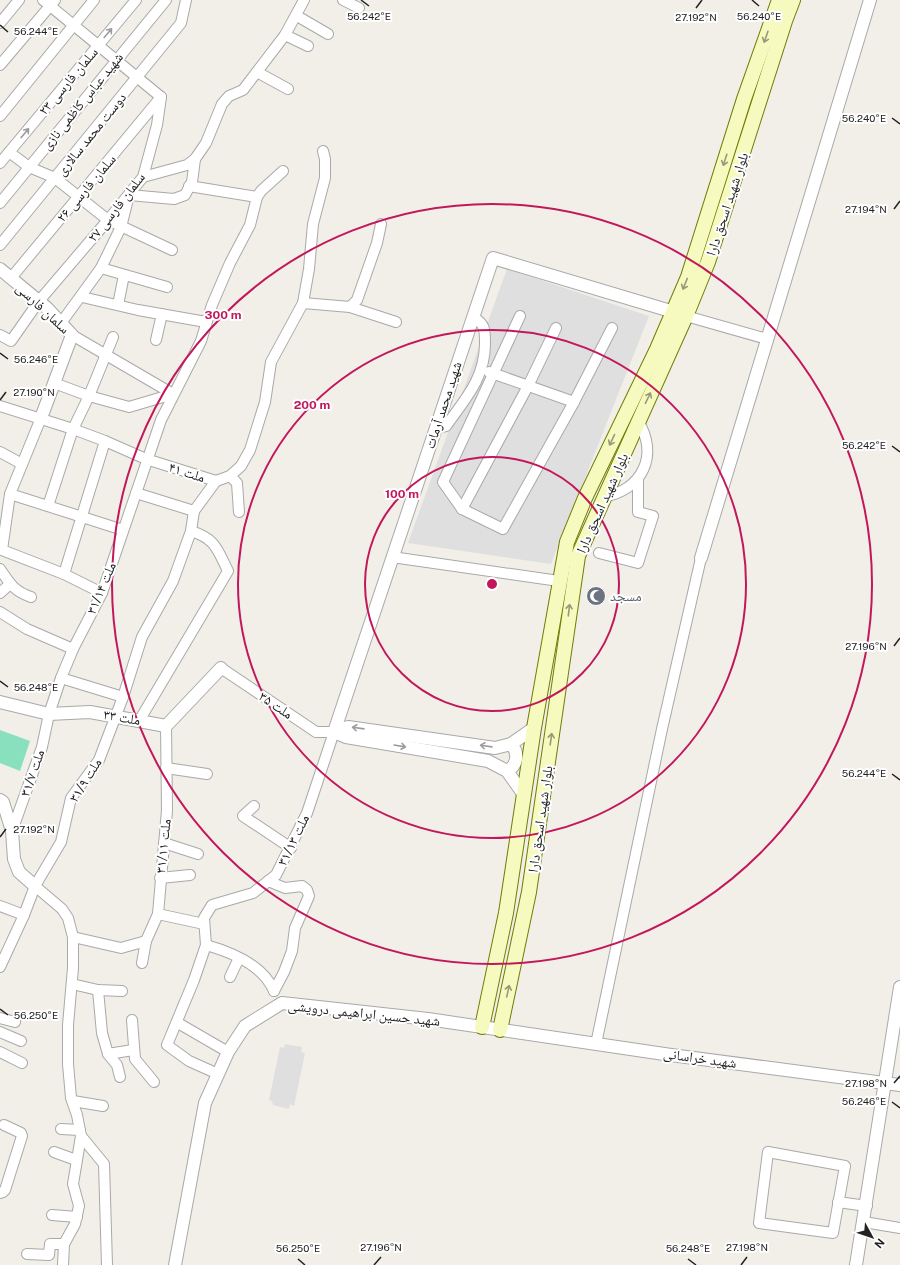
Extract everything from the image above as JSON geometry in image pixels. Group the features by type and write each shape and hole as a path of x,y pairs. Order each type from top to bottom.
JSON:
{"main road":[{"name":"بلوار شهید اسحق دارا","path":"500,1030 529,892 578,556 638,420 680,314 688,277 744,99 779,0"},
{"name":"بلوار شهید اسحق دارا","path":"482,1027 506,914 534,728 567,542 602,462 708,262 793,0"},
{"path":"602,462 616,468"}],"street":[{"path":"0,23 19,0"},
{"path":"0,116 94,0"},
{"name":"سلمان فارسی ۲۳","path":"0,163 136,0"},
{"name":"شهید عباس کاظمی نازی","path":"0,203 166,0"},
{"name":"دوست محمد سالاری","path":"0,245 182,24 186,0"},
{"path":"143,177 187,165 195,159 206,143 222,104 229,96 243,90 285,35 297,16 304,0"},
{"path":"343,0 358,8"},
{"path":"596,1044 662,729 701,558 809,206 870,0"},
{"path":"0,65 49,2 98,46 161,97"},
{"path":"297,16 328,34"},
{"path":"285,35 308,46"},
{"path":"257,72 288,89"},
{"name":"سلمان فارسی ۲۷","path":"0,335 11,341 39,301 143,177 158,125 161,97"},
{"name":"سلمان فارسی ۲۶","path":"11,278 161,97"},
{"path":"216,481 230,476 240,466 250,450 264,402 271,362 303,303 309,269 313,224 325,178 325,159 323,151"},
{"path":"9,152 29,167 55,178 108,220 172,250"},
{"path":"62,323 82,297 101,268 121,227 129,195 174,199 185,195 189,186 195,159"},
{"path":"189,186 257,197 261,191 283,171"},
{"name":"ملت ۳۱/۱۴","path":"49,714 61,678 73,649 102,593 146,459 161,420 201,341 206,322 230,263 250,225 257,197"},
{"path":"350,307 356,300 362,287 377,243 381,224"},
{"name":"شهید محمد آرمات","path":"334,732 493,258 680,314"},
{"path":"101,268 168,287"},
{"name":"سلمان فارسی","path":"0,269 39,301 72,335 41,418"},
{"path":"118,305 124,275"},
{"path":"82,297 206,322"},
{"path":"303,303 350,307 396,322"},
{"path":"156,340 162,314"},
{"path":"680,314 767,339"},
{"path":"520,316 443,482 462,509 503,529 574,402 612,328"},
{"path":"436,428 446,426 478,381 485,359 485,328 482,322 473,317"},
{"path":"462,509 528,386 556,328"},
{"path":"72,335 173,394"},
{"path":"48,506 73,429 89,396 113,337"},
{"path":"481,370 574,402"},
{"path":"54,383 89,396 129,407 173,394"},
{"name":"ملت ۴۱","path":"1,410 41,418 105,441 146,459 216,481 194,511 191,531 173,581 142,637 123,697"},
{"path":"41,418 3,515 1,551 64,574 102,593"},
{"path":"603,497 623,491 638,478 645,464 648,449 645,434 638,420"},
{"path":"64,574 105,441"},
{"path":"0,452 22,464"},
{"path":"230,476 238,483 239,512"},
{"path":"599,553 638,563 653,516 638,512 638,478"},
{"path":"136,493 194,511"},
{"path":"10,494 123,530"},
{"path":"139,721 228,571 216,547 206,536 191,531"},
{"path":"392,557 559,581"},
{"path":"0,569 10,584 19,593 31,597"},
{"path":"0,594 10,584"},
{"path":"0,612 26,629 73,649"},
{"path":"166,726 221,668"},
{"name":"ملت ۳۵","path":"221,668 316,732 334,732"},
{"path":"61,678 123,697"},
{"name":"ملت ۳۱/۹","path":"0,967 24,915 35,886 61,842 71,798 99,760 123,697"},
{"name":"ملت ۳۳","path":"0,702 49,714 90,712 166,726"},
{"name":"ملت ۳۱/۷","path":"12,831 42,747 49,714"},
{"name":"ملت ۳۱/۱۱","path":"142,963 146,942 158,914 167,810 166,726"},
{"path":"334,732 348,727 495,748 509,745 534,728"},
{"path":"334,732 346,737 488,761 504,769 524,795"},
{"name":"ملت ۳۱/۱۳","path":"218,1074 189,1061 167,1045 170,1036 178,1023 206,944 204,918 212,905 253,893 276,875 291,848 299,825 307,813 334,732"},
{"path":"504,769 509,765 513,758 509,745"},
{"path":"166,768 207,774"},
{"path":"1,804 12,831 14,859 19,872 62,909 68,918 73,937 72,984 68,1025 68,1064 72,1102 81,1133 104,1164 107,1265"},
{"path":"254,806 243,816 291,848"},
{"path":"164,843 198,854"},
{"path":"160,878 190,875"},
{"path":"206,944 228,952 239,958 270,982 274,991 284,972 292,951 295,928 309,896 307,890 302,886 285,888 268,881"},
{"path":"0,906 24,915"},
{"path":"158,914 204,924"},
{"path":"73,937 121,948 146,942"},
{"path":"230,977 239,958"},
{"path":"72,984 98,990 122,991"},
{"path":"856,1265 867,1206 900,987"},
{"path":"98,990 102,1033 108,1054 118,1065 120,1077"},
{"name":"شهید حسین ابراهیمی درویشی","path":"175,1265 205,1103 228,1052 245,1026 282,1003 428,1019 500,1030"},
{"path":"0,1018 15,1022"},
{"path":"132,1020 133,1050 135,1059 154,1082"},
{"path":"178,1023 228,1052"},
{"name":"شهید خراسانی","path":"500,1030 900,1085"},
{"path":"0,1032 21,1041"},
{"path":"108,1054 133,1050"},
{"path":"0,1052 22,1063"},
{"path":"72,1102 103,1106"},
{"path":"0,1192 5,1190 22,1136 19,1132 1,1127"},
{"path":"61,1129 81,1133"},
{"path":"63,1265 64,1244 77,1218 79,1206 73,1184 81,1133"},
{"path":"54,1152 76,1160"},
{"path":"768,1152 844,1166 838,1202 833,1233 759,1223 768,1152"},
{"path":"838,1202 867,1206"},
{"path":"52,1215 77,1218"},
{"path":"864,1222 900,1228"},
{"path":"27,1254 49,1255 50,1244 64,1244"}],"shaded area":[{"path":"507,269 649,316 551,564 408,543"},
{"path":"285,1044 302,1047 301,1052 305,1053 294,1106 290,1104 289,1109 273,1105 272,1101 269,1100 280,1047 284,1048"}],"green space":[{"path":"0,730 30,741 20,771 0,763"}],"place":[{"name":"مسجد","path":"596,596"}]}
